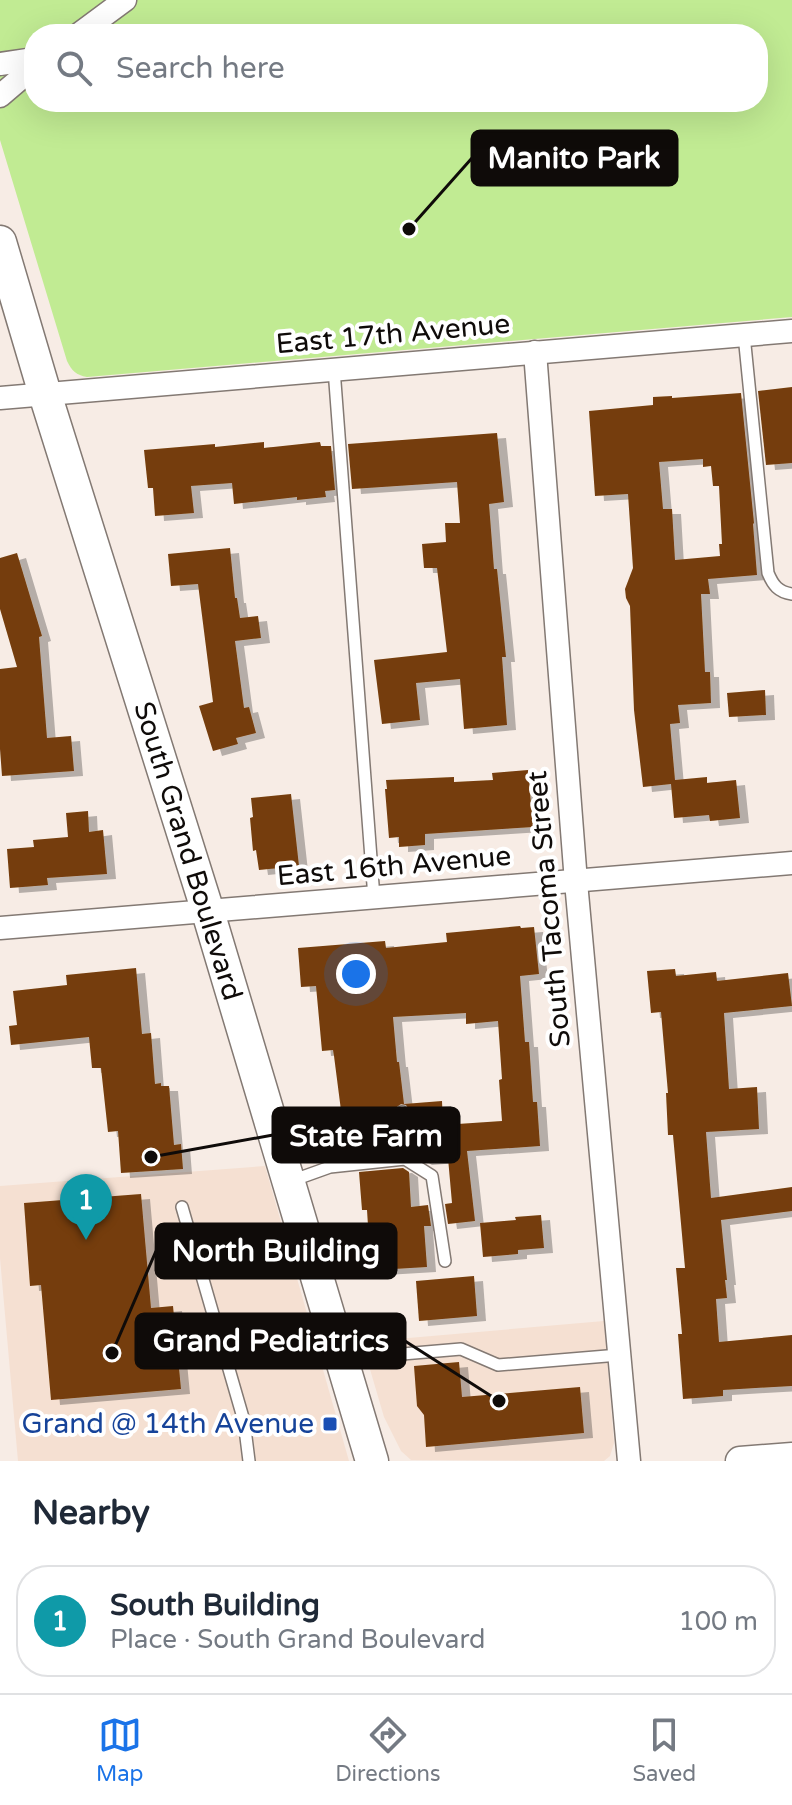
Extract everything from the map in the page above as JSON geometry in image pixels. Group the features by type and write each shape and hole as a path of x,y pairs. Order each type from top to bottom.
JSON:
{"main road":[{"name":"South Grand Boulevard","path":"0,242 208,912 372,1461"}],"street":[{"path":"93,24 125,0"},
{"path":"0,64 24,60"},
{"path":"0,96 24,76"},
{"name":"East 17th Avenue","path":"0,398 792,331"},
{"name":"South Tacoma Street","path":"535,352 576,882 629,1461"},
{"name":"East 16th Avenue","path":"0,928 792,863"},
{"path":"740,1461 792,1457"}],"lane":[{"path":"744,335 768,573 774,586 792,594"},
{"path":"334,369 374,898"},
{"path":"402,1112 405,1159"},
{"path":"288,1182 330,1167 405,1159 432,1176 445,1261"},
{"path":"182,1207 244,1421 249,1461"},
{"path":"343,1365 379,1356 461,1349 498,1365 619,1355"}],"shaded area":[{"path":"265,1166 349,1461 18,1461 0,1258 0,1186"},
{"path":"604,1321 614,1443 610,1456 604,1461 411,1460 401,1451 384,1417 362,1342"}],"green space":[{"path":"0,0 792,0 792,317 87,377 75,372 67,361 0,140"}],"building":[{"path":"792,387 792,463 766,465 758,391"},
{"path":"741,393 757,575 708,579 710,594 701,594 705,672 710,672 711,703 678,705 680,723 670,724 675,780 707,777 707,783 736,780 740,818 710,821 709,815 674,818 671,784 643,787 634,710 630,606 625,589 633,568 628,494 595,496 589,411 653,405 653,397","holes":["703,459 703,467 711,466 713,486 719,486 720,556 675,560 672,509 663,509 659,462"]},
{"path":"497,433 504,502 489,504 506,657 502,657 507,725 464,729 460,679 416,683 420,720 382,724 374,660 447,652 437,568 424,568 422,544 446,542 445,523 460,523 457,482 352,489 348,444"},
{"path":"264,442 264,448 320,442 321,446 331,446 335,490 325,491 326,497 234,504 232,483 191,486 194,513 155,516 153,488 148,488 144,450"},
{"path":"230,548 240,618 258,616 261,638 235,641 244,708 249,707 256,733 236,738 238,744 213,751 199,706 213,702 198,584 171,586 168,554"},
{"path":"17,553 42,636 39,637 47,738 71,736 74,771 2,776 0,669 17,667 0,609 0,558"},
{"path":"765,690 766,715 729,717 727,693"},
{"path":"528,770 533,827 425,834 425,845 399,847 399,837 389,838 386,780 454,777 454,782 493,780 492,773"},
{"path":"291,794 299,866 259,870 256,850 253,851 251,798"},
{"path":"88,811 89,832 103,830 107,874 47,878 48,885 10,888 7,849 34,847 33,840 68,837 66,813"},
{"path":"534,927 539,974 520,976 525,1042 529,1042 540,1146 467,1151 475,1221 448,1224 445,1204 452,1203 448,1158 423,1160 413,1154 410,1111 406,1105 401,1104 394,1109 396,1151 347,1157 333,1050 322,1051 316,986 301,987 298,948 385,941 386,948 447,942 446,933","holes":["466,1013 466,1024 498,1021 502,1121 443,1125 442,1101 404,1104 393,1017"]},
{"path":"136,968 142,1034 151,1033 155,1084 169,1086 174,1145 181,1144 183,1169 121,1173 118,1131 108,1132 101,1068 92,1068 89,1037 11,1045 9,1026 17,1025 13,991 67,985 66,975"},
{"path":"675,969 676,976 716,972 717,981 788,973 792,1006 724,1013 729,1089 757,1087 759,1129 706,1132 711,1198 792,1187 792,1211 721,1220 727,1298 716,1299 719,1342 792,1335 792,1386 723,1390 723,1396 683,1399 678,1334 682,1334 676,1268 685,1268 673,1135 668,1135 661,1012 651,1013 647,971"},
{"path":"403,1168 409,1172 411,1207 428,1205 431,1226 424,1226 427,1267 377,1270 375,1240 369,1241 367,1210 362,1210 359,1172"},
{"path":"141,1194 151,1308 173,1306 181,1389 51,1400 41,1285 30,1286 24,1203"},
{"path":"541,1215 544,1248 483,1257 480,1223"},
{"path":"474,1276 477,1316 419,1321 416,1281"},
{"path":"459,1362 462,1397 580,1387 584,1433 426,1447 424,1415 417,1406 414,1366"}],"place":[{"name":"Manito Park","path":"409,229"},
{"name":"State Farm","path":"151,1157"},
{"name":"South Building","path":"86,1240"},
{"name":"North Building","path":"112,1353"},
{"name":"Grand Pediatrics","path":"499,1401"},
{"name":"Grand @ 14th Avenue","path":"330,1424"}]}
